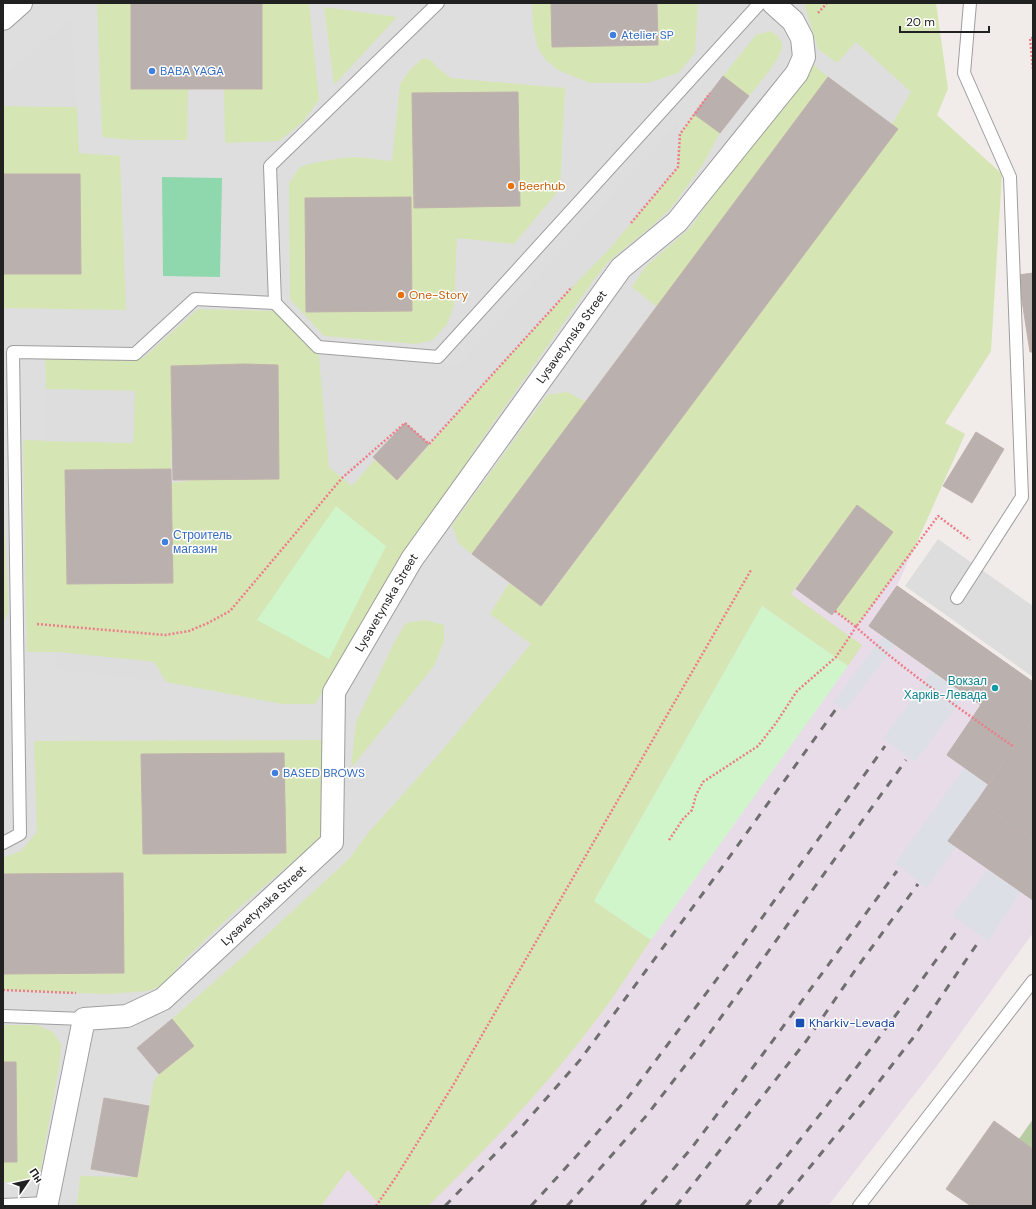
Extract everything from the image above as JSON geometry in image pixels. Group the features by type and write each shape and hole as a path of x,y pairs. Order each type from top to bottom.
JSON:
{"street":[{"path":"3,19 21,3"},
{"name":"Lysavetynska Street","path":"84,1019 127,1016 163,998 332,842 334,692 412,558 621,268 677,222 797,73 804,57 802,38 793,21 773,3"},
{"path":"47,1203 84,1019"}],"lane":[{"path":"438,3 270,166 275,303 318,347 438,357 760,3"},
{"path":"957,598 1022,497 1010,177 964,73 970,3"},
{"path":"3,843 20,834 13,352 135,354 195,299 275,303"},
{"path":"859,1206 1033,981"},
{"path":"3,1016 84,1019"},
{"path":"3,1205 47,1203"}],"path":[{"path":"1033,38 1030,38 1033,69"},
{"path":"630,225 678,167 680,134 711,92"},
{"path":"17,622 165,635 189,631 208,624 230,611 342,478 405,423 429,444 574,285"},
{"path":"668,840 683,819 692,810 696,795 703,782 758,746 776,723 797,691 836,657 856,627 938,516 986,552"},
{"path":"376,1206 396,1177 460,1074 751,570"},
{"path":"835,610 877,645 957,707 1014,747"}],"shaded area":[{"path":"3,3 904,3 924,125 172,1206 3,1206"},
{"path":"72,19 77,107 3,106 3,77"},
{"path":"678,122 680,134 678,167 610,248 429,444 406,424 352,486 329,467 318,347 457,366"},
{"path":"991,351 945,423 965,434 897,586 1033,682 1033,933 939,1063 828,1206 176,1206"},
{"path":"46,389 135,391 133,443 44,441"},
{"path":"938,539 1033,606 1033,677 905,586"},
{"path":"883,636 896,644 845,711 833,702"},
{"path":"57,652 154,662 166,682 55,669"},
{"path":"932,670 966,694 915,762 883,739"},
{"path":"965,767 988,784 949,841 956,847 927,888 895,863"},
{"path":"988,869 1021,892 988,941 952,916"}],"green space":[{"path":"97,3 131,3 131,89 188,89 187,140 132,140 102,137"},
{"path":"262,3 309,3 319,100 303,122 279,141 225,143 224,89 262,88"},
{"path":"532,3 551,3 552,47 658,45 658,3 698,3 695,53 678,73 648,83 590,83 558,70 546,60 538,49 533,28"},
{"path":"804,3 936,3 948,89 937,115 1002,174 991,351 945,423 965,434 914,549 856,627 835,611 857,505 791,594 862,645 848,666 762,606 594,901 651,940 603,1011 563,1062 520,1112 475,1160 428,1206 381,1206 348,1170 321,1206 77,1206 80,1176 137,1177 154,1081 159,1074 194,1046 172,1019 246,954 350,858 368,833 439,754 531,644 490,614 509,583 542,606 897,129 892,124 911,92 856,42 837,63 818,49"},
{"path":"324,7 397,17 334,85"},
{"path":"771,31 781,41 781,50 774,64 749,96 723,76 756,35"},
{"path":"423,58 431,60 438,68 451,78 565,88 560,189 514,244 457,238 454,306 447,324 433,340 416,344 324,336 290,299 289,183 300,167 313,163 357,157 392,161 400,84 409,71"},
{"path":"811,63 828,77 657,307 632,287 645,267 689,229"},
{"path":"3,106 77,107 79,153 120,156 126,310 3,308"},
{"path":"694,114 720,133 702,166 671,208 652,226 608,262 593,281 478,445 315,704 282,704 166,682 154,662 57,652 27,652 23,440 133,443 135,391 46,389 45,358 143,358 198,309 275,311 318,347 373,457 398,480 524,339 610,248 678,167 680,134","holes":["172,425 279,479 193,480 171,483 172,583 67,584 65,470 171,469"]},
{"path":"162,177 222,178 220,277 163,276"},
{"path":"567,392 586,402 472,554 459,544 452,525 547,395"},
{"path":"3,482 8,611 3,625"},
{"path":"336,506 386,546 329,659 257,620"},
{"path":"762,606 848,666 651,940 594,901"},
{"path":"425,620 444,625 444,641 434,666 351,768 356,722 395,641 406,623"},
{"path":"322,740 322,830 319,839 232,914 184,960 162,986 147,991 107,994 3,990 3,858 21,851 37,832 34,741"},
{"path":"3,1025 37,1025 53,1032 61,1044 60,1060 40,1173 29,1182 3,1182"},
{"path":"1033,1119 1033,1149 1019,1139"}],"building":[{"path":"131,3 262,3 262,89 131,89"},
{"path":"551,3 657,3 658,45 552,47"},
{"path":"723,76 749,96 720,133 694,114"},
{"path":"828,77 898,129 541,606 472,554"},
{"path":"518,92 520,206 414,208 412,93"},
{"path":"3,174 80,174 81,274 3,274"},
{"path":"411,197 412,311 306,312 305,198"},
{"path":"1033,273 1033,352 1030,352 1018,275"},
{"path":"244,364 278,365 279,479 173,480 171,366"},
{"path":"405,423 429,444 397,480 373,457"},
{"path":"976,432 1004,449 972,503 943,486"},
{"path":"171,469 173,583 67,584 65,470"},
{"path":"857,505 893,532 832,615 796,589"},
{"name":"Вокзал Харків-Левада","path":"897,586 1033,682 1033,719 988,784 947,755 981,705 869,626"},
{"name":"Вокзал Харків-Левада","path":"897,586 1033,682 1033,719 988,784 947,755 981,705 869,626"},
{"path":"1033,719 1033,840 977,801"},
{"path":"284,753 286,853 143,854 141,754"},
{"path":"977,801 1033,840 1033,900 948,841"},
{"path":"977,801 1033,840 1033,900 948,841"},
{"path":"123,873 124,973 3,974 3,874"},
{"path":"172,1019 194,1046 159,1074 137,1048"},
{"path":"3,1062 16,1062 17,1162 3,1162"},
{"path":"104,1098 149,1106 137,1177 91,1169"},
{"path":"994,1121 1033,1149 1033,1206 971,1206 946,1189"}],"railway":[{"path":"445,1206 524,1124 580,1060 715,877 836,709"},
{"path":"531,1206 626,1100 744,943 885,746"},
{"path":"567,1206 647,1115 701,1045 906,760"},
{"path":"641,1206 690,1150 763,1054 897,871"},
{"path":"676,1206 807,1040 856,969 918,884"},
{"path":"746,1206 801,1139 854,1070 957,931"},
{"path":"778,1206 864,1101 913,1038 977,944"}],"place":[{"name":"Atelier SP","path":"613,35"},
{"name":"BABA YAGA","path":"152,71"},
{"name":"Beerhub","path":"511,186"},
{"name":"One-Story","path":"401,295"},
{"name":"Строитель магазин","path":"165,542"},
{"name":"Вокзал Харків-Левада","path":"995,688"},
{"name":"BASED BROWS","path":"275,773"},
{"name":"Kharkiv-Levada","path":"800,1023"}]}
